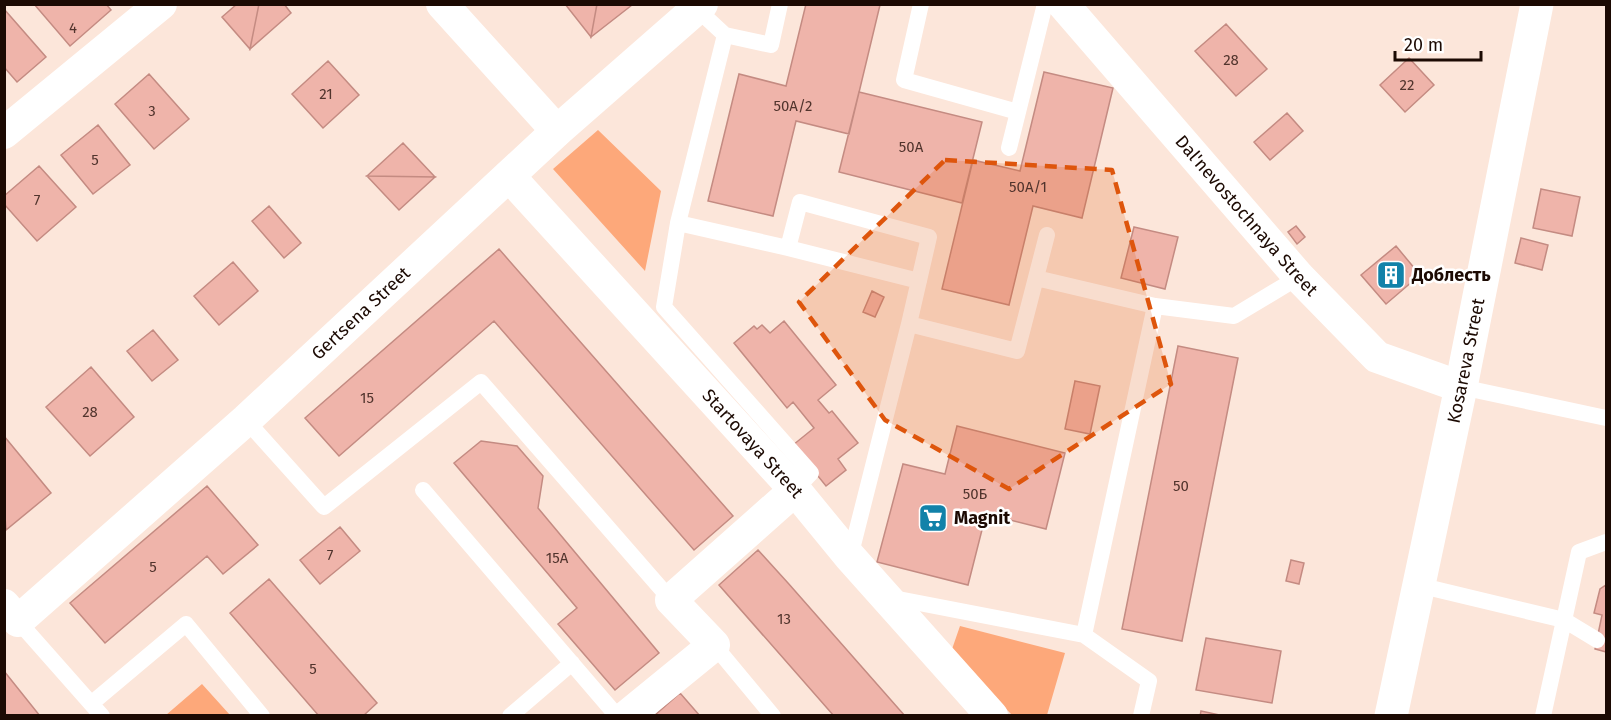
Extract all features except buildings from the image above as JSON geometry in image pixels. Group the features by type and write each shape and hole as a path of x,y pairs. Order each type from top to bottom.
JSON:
{"street":[{"path":"4,133 161,4"},
{"path":"442,4 557,131"},
{"name":"Dal'nevostochnaya Street","path":"1063,4 1299,277 1377,357 1461,387"},
{"name":"Kosareva Street","path":"1391,716 1461,387 1537,4"},
{"name":"Gertsena Street","path":"11,613 246,420 557,131 699,7"},
{"name":"Startovaya Street","path":"509,176 795,490 850,557 992,716"},
{"path":"627,716 714,645 671,600 795,490"}],"lane":[{"path":"699,7 725,35 771,45 780,4"},
{"path":"921,4 904,80 1018,112"},
{"path":"1009,148 1045,4"},
{"path":"725,35 678,222 663,307 811,473 795,490"},
{"path":"788,248 800,202 929,237 850,557"},
{"path":"678,222 919,281"},
{"path":"909,324 1017,351 1047,235"},
{"path":"1036,278 1155,306 1234,315 1299,277"},
{"path":"1084,635 1155,306"},
{"path":"246,420 324,507 481,382 671,600"},
{"path":"1461,387 1606,418"},
{"path":"423,490 617,716"},
{"path":"1543,716 1579,552 1606,542"},
{"path":"1418,585 1564,621 1597,640"},
{"path":"885,596 1084,635 1149,681 1141,716"},
{"path":"11,613 97,709 186,624 262,716"},
{"path":"714,645 773,716"},
{"path":"510,716 573,663"}],"highlighted area":[{"path":"945,160 1112,170 1171,384 1009,489 885,420 799,302"}],"shaded area":[{"path":"598,130 661,191 645,271 553,169"},
{"path":"960,626 1065,653 1047,715 1012,715 951,652"},
{"path":"202,684 230,715 166,715"}],"place":[{"name":"Доблесть","path":"1391,275"},
{"name":"Magnit","path":"933,518"}]}
